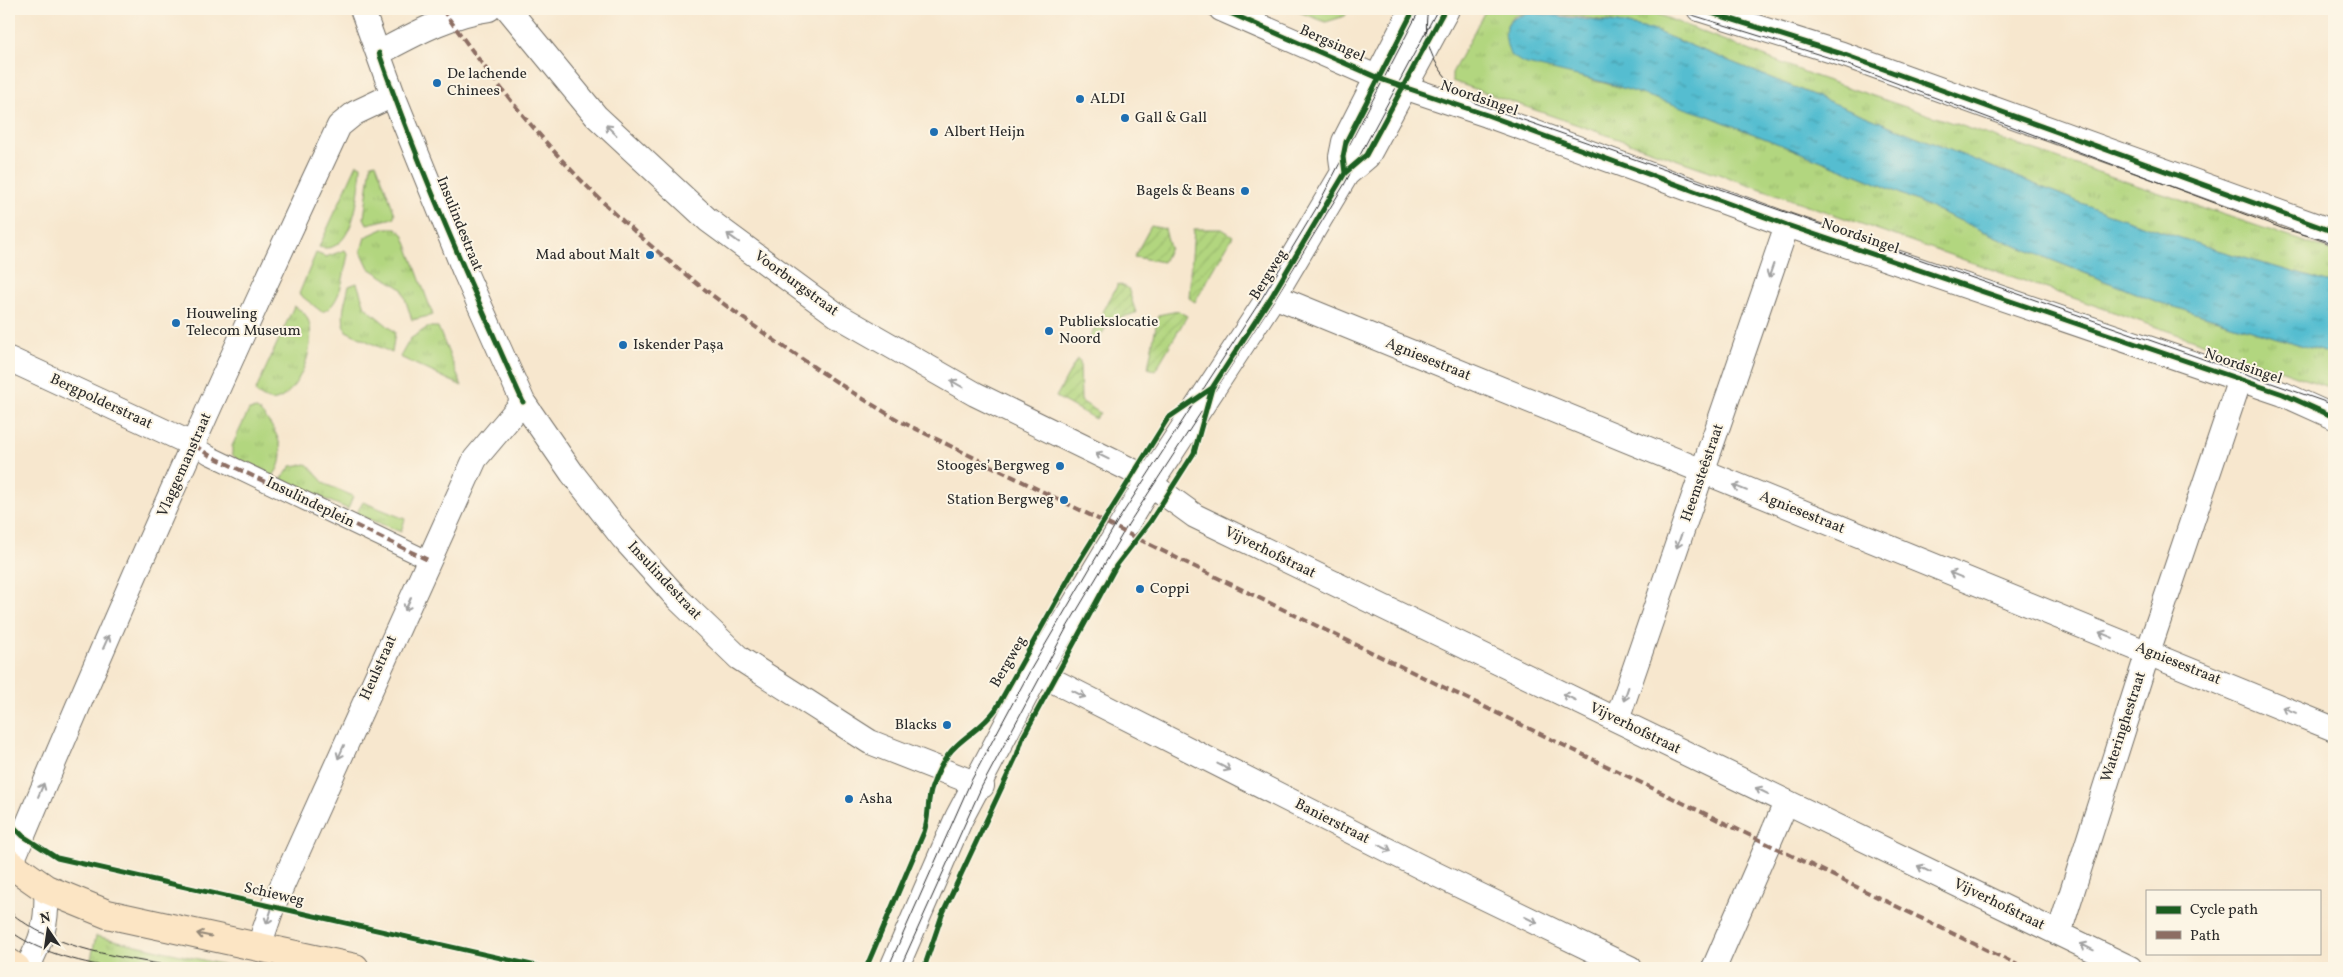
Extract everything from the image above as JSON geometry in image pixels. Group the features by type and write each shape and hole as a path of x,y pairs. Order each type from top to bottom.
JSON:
{"main road":[{"path":"9,872 108,914 356,968"},
{"path":"9,964 16,968"}],"street":[{"name":"Insulindestraat","path":"362,9 393,95 464,270 522,402 572,473 624,538 678,599 739,658 870,742 979,784"},
{"path":"379,53 418,32 473,11 489,9"},
{"name":"Voorburgstraat","path":"508,9 596,116 708,220 838,314 974,394 1133,471 1147,481"},
{"name":"Bergsingel","path":"1221,9 1378,78"},
{"path":"1345,173 1343,157 1346,142 1414,9"},
{"name":"Bergweg","path":"894,968 979,784 1036,672 1147,481 1273,294 1345,173 1366,156 1445,9"},
{"path":"1699,9 1842,54 2334,232"},
{"name":"Noordsingel","path":"1378,78 1405,86 1787,225 2283,394 2334,417"},
{"name":"Vlaggemanstraat","path":"9,872 53,762 339,126 355,114 393,95"},
{"name":"Heemsteêstraat","path":"1617,720 1787,225"},
{"name":"Agniesestraat","path":"1273,294 1276,297 1703,473 2334,728"},
{"name":"Bergpolderstraat","path":"9,359 194,445"},
{"name":"Wateringhestraat","path":"2059,933 2148,652 2240,379"},
{"name":"Heulstraat","path":"259,946 272,908 475,459 522,402"},
{"name":"Insulindeplein","path":"194,445 218,459 428,560"},
{"name":"Vijverhofstraat","path":"1147,481 1195,516 2130,968"},
{"name":"Banierstraat","path":"1036,672 1414,863 1630,968"},
{"path":"1714,968 1786,803"},
{"path":"27,968 44,932 47,907 46,889"}],"green space":[{"path":"1291,9 1349,9 1345,16 1326,22"},
{"path":"1486,9 1644,9 1817,77 2334,252 2334,284 2217,250 2106,213 1652,30 1583,17 1543,13 1528,13 1514,16 1506,28 1505,33 1567,73 1648,95 1706,115 1872,181 2019,247 2158,302 2334,355 2334,389 1452,81 1452,73"},
{"path":"376,163 395,214 393,218 367,224 364,218 371,164"},
{"path":"357,164 361,166 359,189 357,203 348,231 341,242 331,247 319,247"},
{"path":"1151,226 1165,229 1170,248 1163,262 1134,257"},
{"path":"385,228 396,228 403,234 433,315 412,320 402,289 369,268 361,251 365,237"},
{"path":"1194,229 1222,229 1233,236 1195,302 1189,298"},
{"path":"345,250 348,255 341,288 334,303 322,312 299,294 316,253 326,257"},
{"path":"357,283 365,307 395,332 392,353 346,331 343,319 345,303 349,286"},
{"path":"1118,284 1128,288 1136,313 1110,321 1098,340 1090,336"},
{"path":"294,306 304,313 309,322 311,334 310,347 306,361 301,375 285,395 276,400 267,400 255,392"},
{"path":"1178,311 1187,316 1155,371 1148,368 1158,315"},
{"path":"428,327 438,327 462,386 400,357 410,339"},
{"path":"1077,359 1080,361 1081,401 1100,413 1095,419 1056,397"},
{"path":"257,409 275,431 281,449 281,458 273,476 241,464 232,454 232,446 249,410"},
{"path":"307,464 325,484 353,496 348,509 281,480 291,466"},
{"path":"363,502 405,519 401,532 356,514"},
{"path":"96,936 238,968 89,968"}],"water":[{"path":"1532,13 1617,23 1652,30 2106,213 2217,250 2334,284 2334,355 2158,302 2019,247 1872,181 1706,115 1607,83 1523,63 1510,55 1505,32 1510,21 1522,15"}],"tram line":[{"path":"888,968 971,781 1031,669 1117,522 1259,303 1317,207 1420,9"},
{"path":"1428,9 1427,38 1436,63 1453,84 1475,103 2334,405"},
{"path":"900,968 982,786 1067,627 1129,523 1276,297 1344,185 1438,9"},
{"path":"1673,9 1827,57 2284,229 2334,243"},
{"path":"9,911 27,924 68,944 113,956 181,968"},
{"path":"9,930 20,938 58,955 112,968"}],"marked path":[{"path":"442,9 514,105 562,160 613,212 696,283 784,347 842,386 902,422 1187,563 2024,968"},
{"path":"194,445 209,455 428,560"}],"cycle path":[{"path":"1221,9 1383,80 1487,115 1787,225 2283,394 2334,417"},
{"path":"1345,173 1343,157 1346,142 1414,9"},
{"path":"924,968 942,915 1017,755 1023,737 1116,566 1150,522 1194,453 1212,388 1273,294 1345,173 1366,155 1445,9"},
{"path":"1699,9 1842,54 2334,232"},
{"path":"379,53 429,185 523,402"},
{"path":"866,968 924,832 931,790 937,773 949,753 962,740 982,725 996,709 1073,571 1168,418 1212,388"},
{"name":"Schieweg","path":"9,822 23,836 57,858 545,968"}],"place":[{"name":"De lachende Chinees","path":"437,83"},
{"name":"ALDI","path":"1080,99"},
{"name":"Gall & Gall","path":"1125,118"},
{"name":"Albert Heijn","path":"934,132"},
{"name":"Bagels & Beans","path":"1245,191"},
{"name":"Mad about Malt","path":"650,255"},
{"name":"Houweling Telecom Museum","path":"176,323"},
{"name":"Publiekslocatie Noord","path":"1049,331"},
{"name":"Iskender Paşa","path":"623,345"},
{"name":"Stooges’ Bergweg","path":"1060,466"},
{"name":"Station Bergweg","path":"1064,500"},
{"name":"Coppi","path":"1140,589"},
{"name":"Blacks","path":"947,725"},
{"name":"Asha","path":"849,799"}]}
